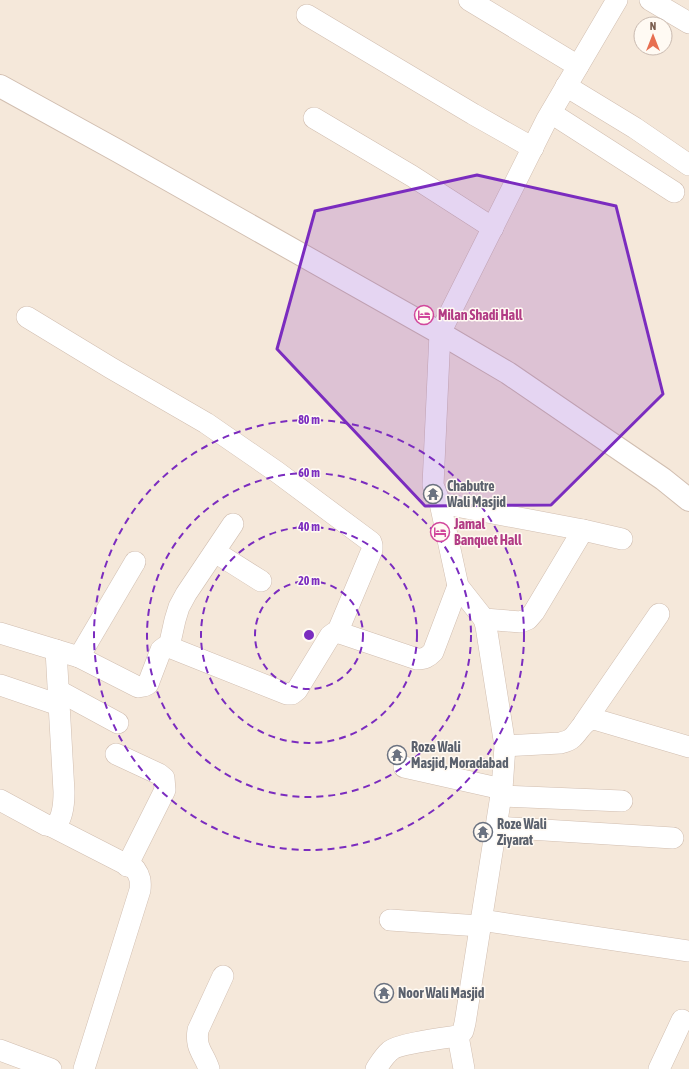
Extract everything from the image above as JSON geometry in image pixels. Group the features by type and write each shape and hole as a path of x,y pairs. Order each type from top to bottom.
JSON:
{"street":[{"path":"469,0 578,66"},
{"path":"376,1069 390,1050 398,1046 458,1036 463,1031 466,1023 502,792 505,746 486,626 484,619 458,586 440,503 435,494 433,485 440,333 551,113 617,0"},
{"path":"650,0 689,23"},
{"path":"307,15 472,114 533,148"},
{"path":"0,86 440,333 508,373 662,479 689,500"},
{"path":"566,86 636,128 689,165"},
{"path":"551,113 674,192"},
{"path":"314,118 412,176 493,228"},
{"path":"27,317 206,423 276,472 371,542 372,550 337,633"},
{"path":"440,503 583,530 622,540"},
{"path":"169,648 179,607 186,594 233,524"},
{"path":"484,619 521,622 528,619 534,612 583,530"},
{"path":"214,552 261,581"},
{"path":"79,657 135,562"},
{"path":"0,633 79,657 138,687 148,684 161,650 169,648 287,694 292,694 297,690 330,636 334,633 340,633 417,658 423,659 429,656 433,652 458,586"},
{"path":"505,746 560,743 572,738 584,723 659,614"},
{"path":"51,826 56,825 59,822 64,804 56,650"},
{"path":"0,685 59,698 118,723"},
{"path":"584,723 589,719 594,719 689,747"},
{"path":"116,754 159,774 164,778 165,783 165,790 127,866"},
{"path":"404,767 502,792 622,801"},
{"path":"0,800 135,870 139,875 141,883 140,890 84,1069"},
{"path":"496,827 672,838"},
{"path":"390,920 481,923 689,952"},
{"path":"209,1069 198,1046 198,1030 224,976"},
{"path":"659,1069 682,1020"},
{"path":"458,1036 464,1069"},
{"path":"0,1050 41,1067"}],"highlighted area":[{"path":"477,175 616,206 663,394 551,505 425,506 277,349 315,211"}],"shaded area":[{"path":"0,0 689,0 689,1069 0,1069"}],"place":[{"name":"Milan Shadi Hall","path":"424,315"},
{"name":"Chabutre Wali Masjid","path":"433,494"},
{"name":"Jamal Banquet Hall","path":"440,532"},
{"name":"Roze Wali Masjid, Moradabad","path":"397,755"},
{"name":"Roze Wali Ziyarat","path":"483,832"},
{"name":"Noor Wali Masjid","path":"384,993"}]}
